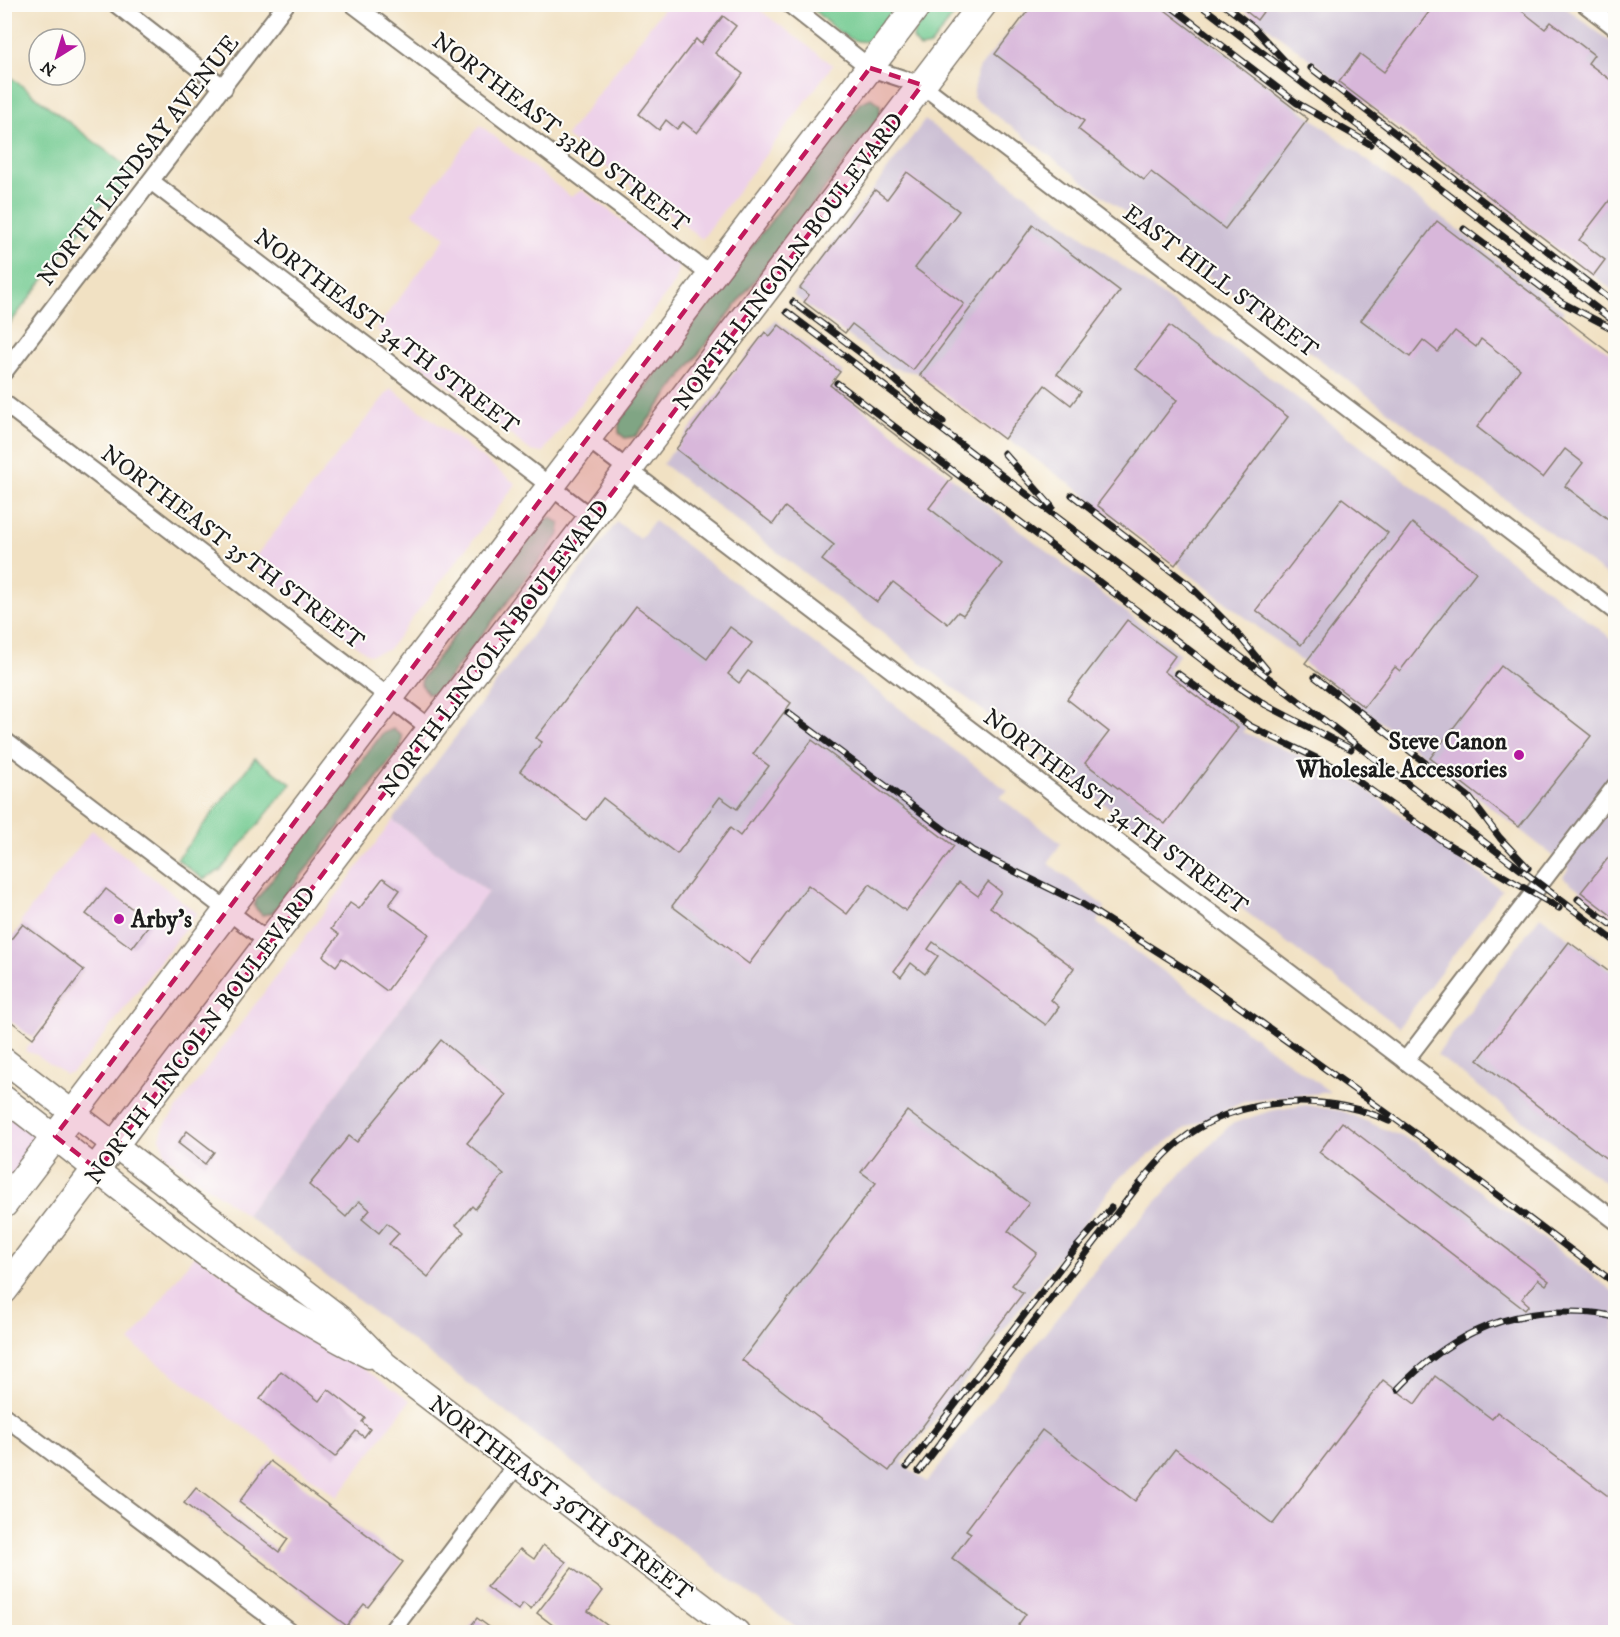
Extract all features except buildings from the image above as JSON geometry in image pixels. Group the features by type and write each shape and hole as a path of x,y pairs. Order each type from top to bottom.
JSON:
{"main road":[{"path":"4,1204 229,912 918,4"},
{"name":"NORTH LINCOLN BOULEVARD","path":"4,1290 98,1170 983,4"},
{"name":"NORTHEAST 36TH STREET","path":"4,1060 340,1318 385,1364 737,1632"},
{"name":"NORTHEAST 36TH STREET","path":"4,1098 240,1278 327,1335 385,1364"}],"street":[{"path":"116,4 224,88"},
{"name":"NORTH LINDSAY AVENUE","path":"4,372 152,182 286,4"},
{"name":"NORTHEAST 33RD STREET","path":"353,4 712,276"},
{"name":"EAST HILL STREET","path":"789,4 870,68 922,85 1616,612"},
{"path":"1585,4 1616,28"},
{"name":"NORTHEAST 34TH STREET","path":"152,182 592,518"},
{"name":"NORTHEAST 35TH STREET","path":"4,403 431,729"},
{"name":"NORTHEAST 34TH STREET","path":"588,439 1616,1221"},
{"path":"4,740 270,943"},
{"path":"1405,1060 1616,784"},
{"path":"4,1416 290,1632"},
{"path":"391,1632 518,1466"}],"highlighted area":[{"path":"870,68 922,85 98,1170 55,1136"}],"shaded area":[{"path":"666,5 753,5 833,65 702,239 566,136"},
{"path":"1031,5 1164,5 1564,311 1560,316 1615,360 1615,582 973,98 977,71"},
{"path":"1239,5 1562,5 1615,45 1615,292"},
{"path":"925,120 1174,304 1615,641 1615,918 1563,877 1569,868 1179,566 1180,564 917,373 892,368 793,295"},
{"path":"480,125 571,197 582,190 680,264 675,283 542,453 531,451 376,329 446,237 412,213"},
{"path":"775,320 844,373 832,385 1180,654 1168,669 1246,727 1243,732 1348,776 1502,890 1399,1027 1160,847 663,464"},
{"path":"391,388 516,484 388,650 369,655 250,563"},
{"path":"654,521 1008,791 999,797 1061,843 1048,863 1105,907 1097,923 1330,1092 1246,1101 1187,1127 1119,1178 902,1463 927,1482 1095,1270 1180,1175 1231,1124 1270,1111 1306,1105 1342,1111 1417,1143 1615,1293 1615,1632 802,1632 546,1443 246,1215 488,892 393,820 617,522 640,539"},
{"path":"393,820 488,892 246,1215 166,1156 160,1138 164,1126"},
{"path":"92,830 197,913 88,1056 72,1072 65,1074 37,1055 25,1051 84,971 20,922"},
{"path":"1540,916 1615,973 1615,1190 1437,1055"},
{"path":"4,1088 54,1126 4,1190"},
{"path":"195,1254 410,1400 337,1497 130,1342"}],"green space":[{"path":"935,4 962,5 930,46 920,48 913,39 914,32"},
{"path":"808,5 901,5 874,38 857,41 839,32"},
{"path":"4,72 132,171 120,193 99,207 5,330"},
{"path":"871,98 880,105 880,116 636,436 625,438 619,433 619,422 860,103"},
{"path":"551,517 560,524 559,535 438,692 428,694 421,684 422,678 540,523"},
{"path":"393,729 402,736 401,747 272,913 262,915 254,906 256,900 382,734"},
{"path":"255,758 291,784 221,870 203,879 177,859"}],"railway":[{"path":"1168,4 1297,103 1370,144"},
{"path":"1199,4 1616,323"},
{"path":"1223,4 1253,27 1295,72"},
{"path":"1311,68 1616,304"},
{"path":"1464,229 1561,302 1615,330"},
{"path":"793,302 886,372 943,422"},
{"path":"787,312 1616,942"},
{"path":"837,383 1234,684 1266,705 1351,749"},
{"path":"1004,453 1052,507"},
{"path":"1072,495 1188,584 1234,630 1267,670"},
{"path":"1177,673 1250,726 1345,772 1444,842 1559,908"},
{"path":"1315,677 1469,797 1500,838 1528,868"},
{"path":"788,713 973,851 1082,904 1198,977 1434,1147 1616,1284"},
{"path":"1578,899 1616,928"},
{"path":"919,1471 1134,1191 1165,1154 1188,1135 1210,1122 1235,1112 1287,1102 1339,1106 1389,1121"},
{"path":"907,1467 1074,1250 1111,1208"},
{"path":"1398,1389 1434,1356 1453,1343 1494,1323 1540,1313 1584,1312 1616,1318"}],"place":[{"name":"Steve Canon Wholesale Accessories","path":"1519,755"},
{"name":"Arby's","path":"119,919"}]}
